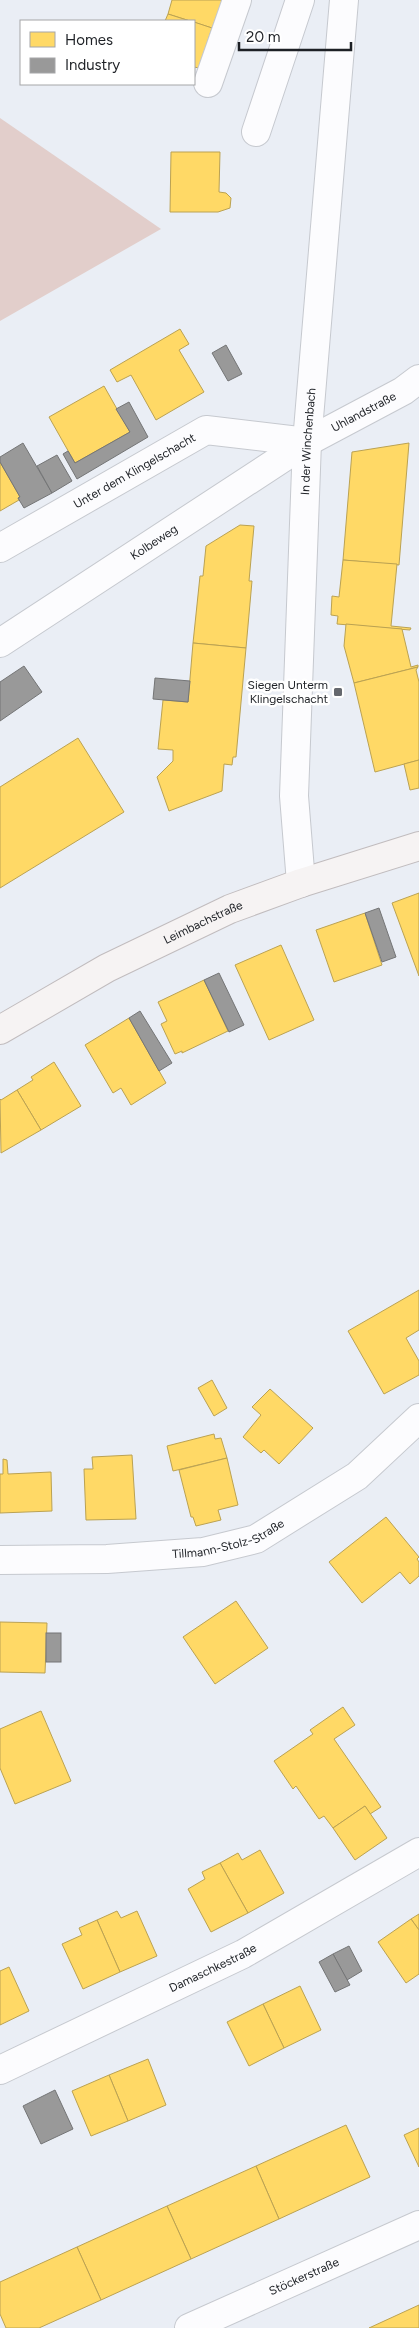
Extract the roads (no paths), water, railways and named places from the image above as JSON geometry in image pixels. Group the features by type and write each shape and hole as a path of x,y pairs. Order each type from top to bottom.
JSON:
{"main road":[{"name":"Leimbachstraße","path":"0,1030 107,968 230,909 301,883 419,846"}],"street":[{"path":"208,83 237,0"},
{"path":"256,132 300,0"},
{"name":"In der Winchenbach","path":"301,883 294,796 307,442 344,0"},
{"name":"Uhlandstraße","path":"307,442 403,390 419,379"},
{"name":"Unter dem Klingelschacht","path":"0,548 206,430 307,442"},
{"name":"Kolbeweg","path":"0,643 307,442"},
{"name":"Tillmann-Stolz-Straße","path":"0,1560 107,1559 203,1552 256,1540 357,1476 419,1418"},
{"name":"Damaschkestraße","path":"0,2070 243,1954 338,1901 419,1852"},
{"name":"Stöckerstraße","path":"190,2328 419,2225"}],"place":[{"name":"Siegen Unterm Klingelschacht","path":"338,692"}]}
